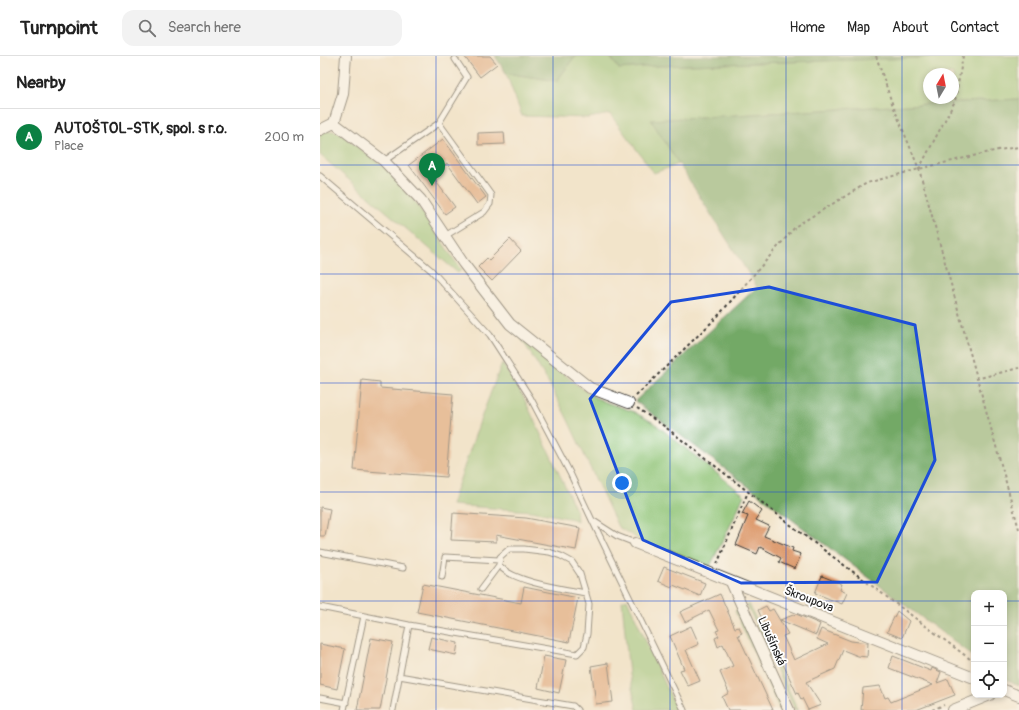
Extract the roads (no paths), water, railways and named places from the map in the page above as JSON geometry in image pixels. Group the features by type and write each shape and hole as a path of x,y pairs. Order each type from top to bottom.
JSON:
{"street":[{"path":"320,130 334,123 343,94 346,56"},
{"path":"334,123 384,161 421,200 463,263 510,324 590,388 629,403"},
{"name":"Škroupova","path":"635,543 712,575 971,677"},
{"name":"Libušínská","path":"731,582 789,710"},
{"path":"1007,691 1019,696"},
{"path":"953,710 983,698"}],"lane":[{"path":"384,161 439,123 467,77 455,59"},
{"path":"439,123 491,194 490,204 484,212 445,236"},
{"path":"320,176 431,270 490,335 530,398 570,473 684,710"},
{"path":"592,520 617,536 635,543"},
{"path":"320,607 409,625 577,654 584,647 587,634 589,604 580,574 572,562 561,556 548,552 524,548 509,549 500,557 499,563 481,589"},
{"path":"320,552 403,568"},
{"path":"442,577 445,557 499,563"},
{"path":"499,563 503,571 523,579 586,593"},
{"path":"344,710 364,616"},
{"path":"393,710 409,625"},
{"path":"399,676 573,706 577,710"},
{"path":"320,698 346,703"}],"place":[{"name":"AUTOŠTOL-STK, spol. s r.o.","path":"432,186"}]}
